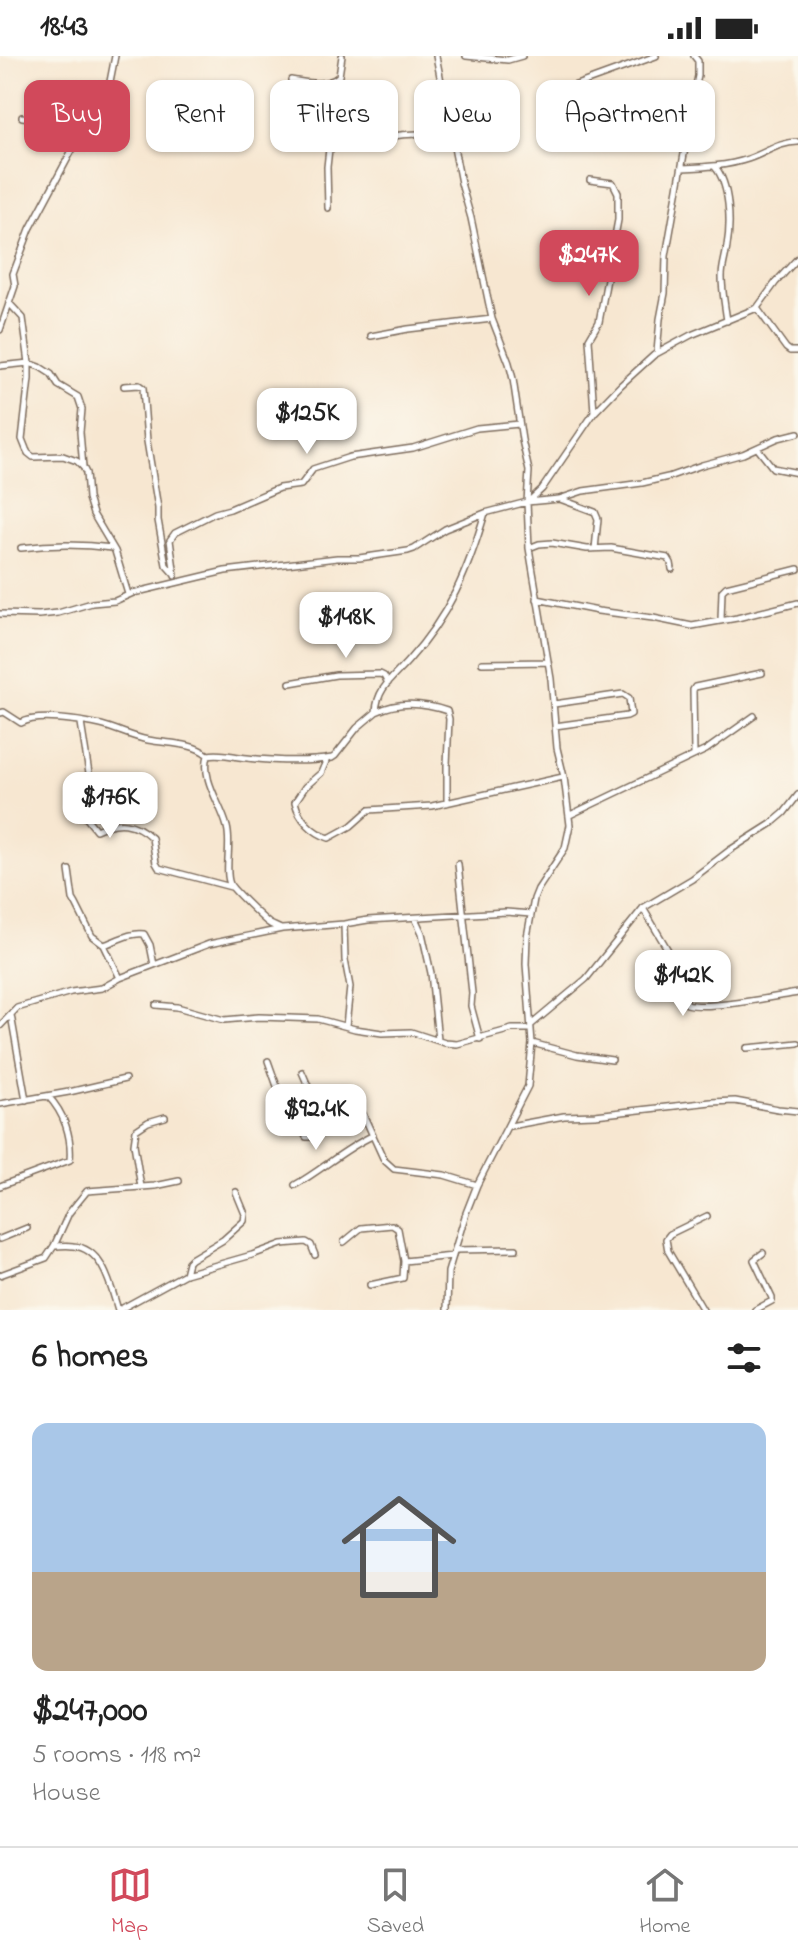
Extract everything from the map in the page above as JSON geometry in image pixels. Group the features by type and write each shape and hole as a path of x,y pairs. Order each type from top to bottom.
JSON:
{"street":[{"path":"110,80 115,56"},
{"path":"334,80 339,76 342,56"},
{"path":"436,56 441,80"},
{"path":"466,56 508,60 522,56"},
{"path":"590,80 656,56"},
{"path":"657,352 665,293 666,256 687,134 685,112 698,76 698,61 694,56"},
{"path":"328,208 329,149 387,136 414,134"},
{"path":"682,168 715,167 751,158 785,143 798,142"},
{"path":"0,330 15,286 13,274 30,229 72,152"},
{"path":"447,1310 448,1272 466,1213 528,1086 532,1043 525,950 538,889 565,848 570,815 557,748 554,704 529,548 529,471 513,379 492,319 455,152"},
{"path":"715,167 723,179 727,206 728,234 722,272 727,321"},
{"path":"590,180 613,183 618,193 618,220 604,299 599,322 589,339 594,413"},
{"path":"527,502 542,489 594,413 657,352 757,308 798,258"},
{"path":"9,303 23,318 29,363 22,439 26,449 33,457 63,456 83,467"},
{"path":"757,308 786,348 798,351"},
{"path":"371,336 492,319"},
{"path":"0,366 29,363 47,370 58,385 81,402 80,447 88,498 93,514 113,549 128,594"},
{"path":"124,386 139,385 143,388 147,441 166,565 178,579"},
{"path":"178,579 170,540 175,533 215,513 269,492 301,485 313,469 354,455 394,452 477,428 519,424"},
{"path":"0,614 48,615 92,603 115,601 178,579 408,551 445,529 485,513 527,502 559,499 583,491 668,477 798,433"},
{"path":"758,449 773,468 798,473"},
{"path":"559,499 595,512 598,519 595,549"},
{"path":"376,712 378,695 444,615 463,575 485,513"},
{"path":"529,548 545,543 611,548 668,558 672,569"},
{"path":"21,548 90,545 113,549"},
{"path":"720,620 722,591 726,587 798,569"},
{"path":"537,599 692,626 798,603"},
{"path":"482,663 548,662"},
{"path":"694,754 695,687 762,673"},
{"path":"290,683 336,675 380,674 388,683"},
{"path":"554,704 623,694 629,698 632,711 627,716 555,726"},
{"path":"0,713 4,712 21,723 29,719 101,725 208,755 222,753 243,758 305,761 335,756 357,728 387,707 417,705 447,711 447,803"},
{"path":"570,815 712,746 754,716"},
{"path":"81,723 90,780 83,799 84,815 96,830 113,822 137,826 152,838 159,868 231,887 263,918 282,929"},
{"path":"208,755 206,760 212,793 227,825 231,887"},
{"path":"327,759 321,773 305,787 295,802 297,811 305,821 318,834 329,838 351,826 369,810 432,806 564,777"},
{"path":"156,1005 177,1007 224,1020 259,1017 318,1019 382,1033 411,1032 457,1044 531,1027 586,979 643,908 692,879 771,824 798,795"},
{"path":"458,864 471,1006 480,1039"},
{"path":"69,870 73,899 92,936 104,945 120,978"},
{"path":"643,908 672,957 687,1004 712,1005 798,993"},
{"path":"0,1026 17,1008 71,992 102,988 120,978 209,944 282,929 368,920 517,911 531,914"},
{"path":"414,917 422,933 431,973 438,1041"},
{"path":"344,924 345,960 350,987 346,1027"},
{"path":"104,945 133,934 144,934 154,965"},
{"path":"11,1013 26,1100"},
{"path":"532,1043 612,1060"},
{"path":"747,1048 798,1043"},
{"path":"268,1061 284,1106 294,1113 304,1135 313,1137 347,1112 359,1110 384,1160 394,1169 444,1175 477,1185"},
{"path":"302,1072 326,1127"},
{"path":"0,1104 125,1079"},
{"path":"0,1186 70,1160 63,1117 48,1096"},
{"path":"509,1127 555,1117 711,1102 735,1101 798,1111"},
{"path":"141,1187 134,1144 136,1130 165,1117"},
{"path":"295,1185 342,1152 372,1136"},
{"path":"0,1275 46,1258 69,1213 87,1191 179,1181"},
{"path":"185,1274 191,1259 223,1240 244,1221 245,1214 236,1192"},
{"path":"703,1310 668,1251 666,1239 670,1234 707,1216"},
{"path":"344,1242 361,1228 396,1226 404,1261 403,1278 370,1285"},
{"path":"0,1239 27,1228"},
{"path":"54,1246 76,1245 92,1254 104,1268 119,1310 185,1274 292,1242 306,1242 311,1245 315,1255"},
{"path":"404,1261 454,1253 516,1249"},
{"path":"755,1310 772,1301 754,1260 763,1253"}]}
